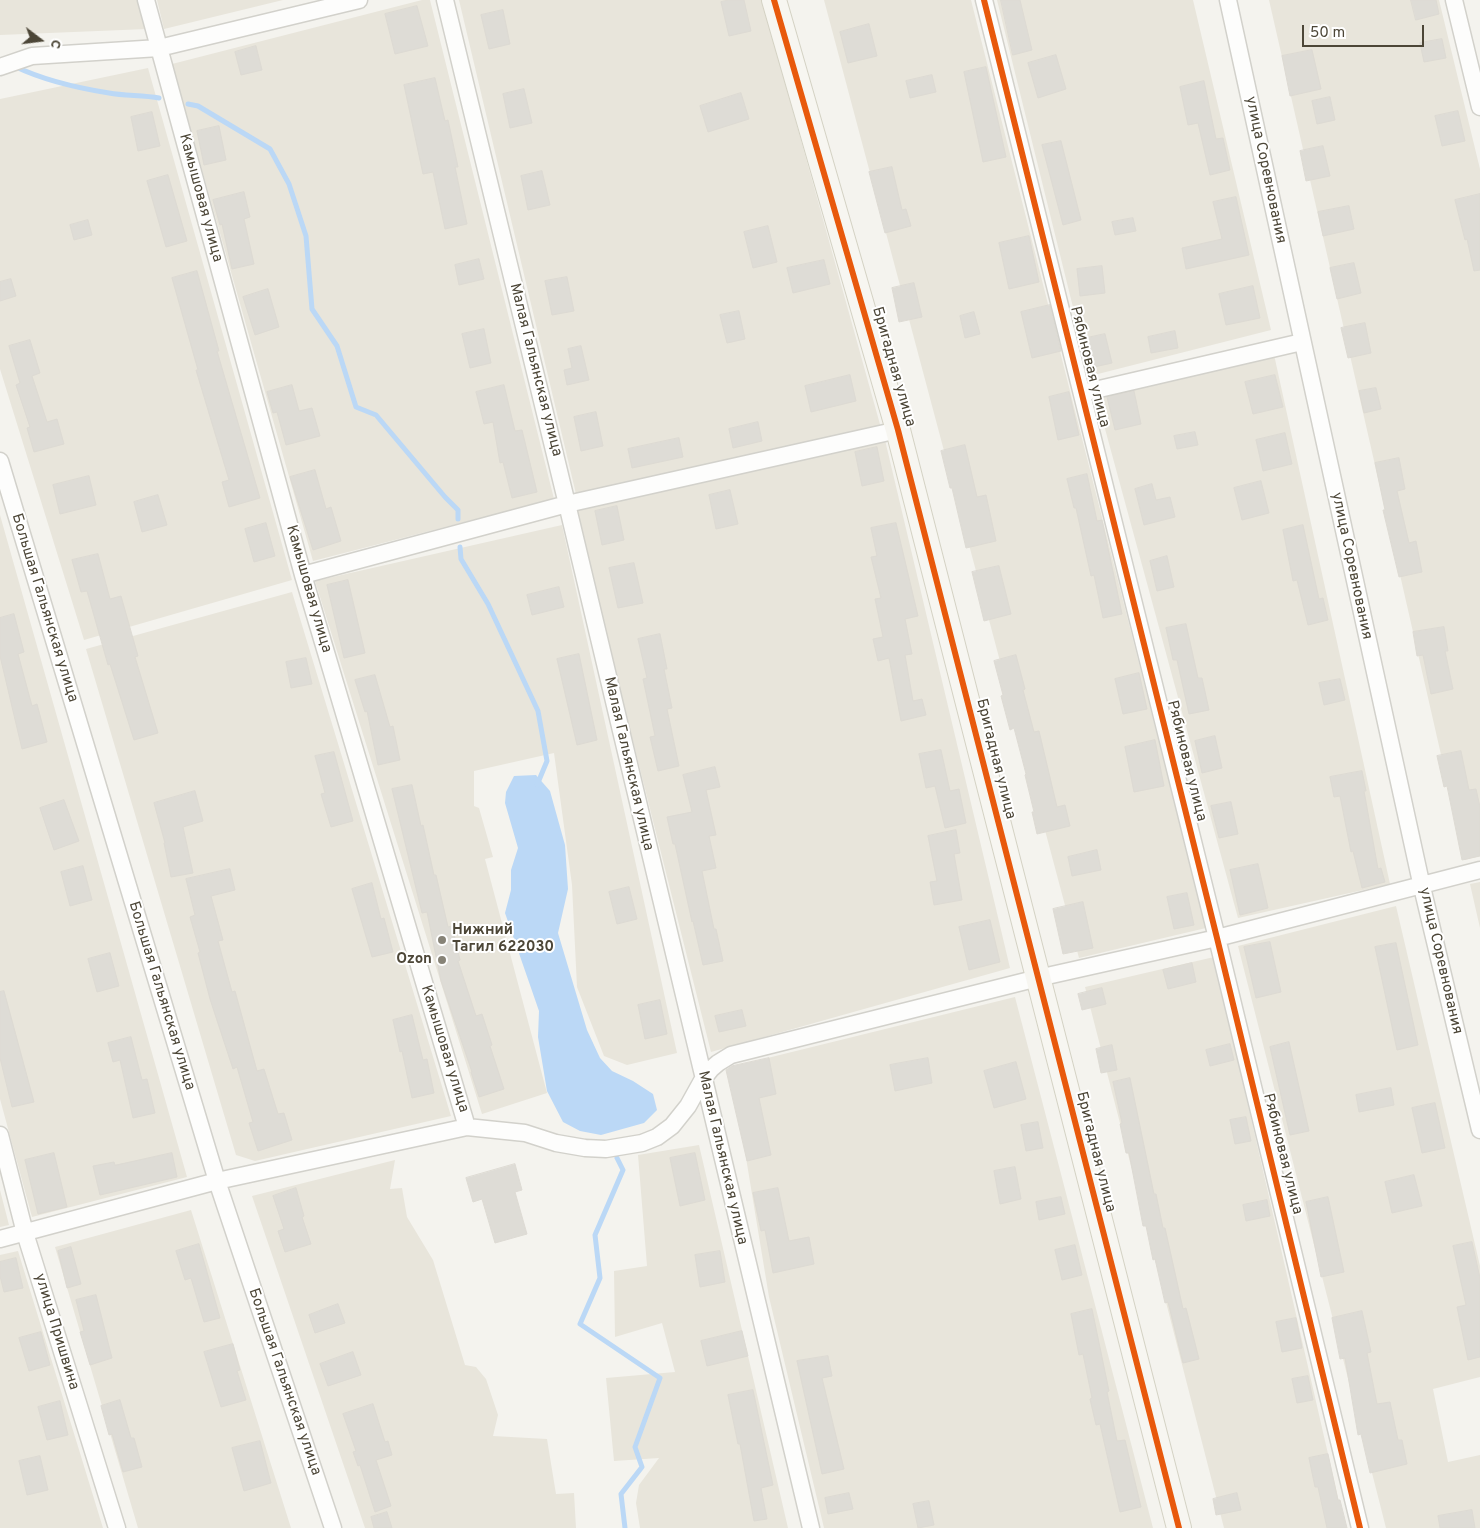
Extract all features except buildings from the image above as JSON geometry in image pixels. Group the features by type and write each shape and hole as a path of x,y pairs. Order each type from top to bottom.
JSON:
{"street":[{"name":"Камышовая улица","path":"146,0 303,575 467,1126"},
{"path":"0,67 32,56 159,48 359,0"},
{"name":"Малая Гальянская улица","path":"445,0 811,1528"},
{"name":"Бригадная улица","path":"774,0 898,430 1179,1528"},
{"name":"Рябиновая улица","path":"984,0 1217,938 1360,1528"},
{"name":"улица Соревнования","path":"1228,0 1422,887 1480,1130"},
{"path":"1454,0 1480,106"},
{"path":"1082,393 1302,342"},
{"path":"303,575 567,504 898,430"},
{"name":"Большая Гальянская улица","path":"0,461 5,497 216,1181 333,1528"},
{"path":"0,1239 216,1181 467,1126 525,1133 556,1143 585,1148 606,1149 642,1143 657,1137 672,1126 688,1106 703,1079 718,1063 731,1055 1038,978 1217,938 1422,887 1480,870"},
{"name":"улица Пришвина","path":"0,1135 25,1233 117,1528"}],"shaded area":[{"path":"0,0 138,0 147,29 0,35"},
{"path":"157,0 283,0 164,29"},
{"path":"422,0 430,0 554,499 313,561 172,64"},
{"path":"459,0 762,0 881,428 576,494"},
{"path":"824,0 971,0 1206,928 1079,958"},
{"path":"997,0 1193,0 1271,330 1090,376"},
{"path":"1269,0 1439,0 1480,169 1480,856 1465,860"},
{"path":"148,68 292,580 84,640 0,369 0,99"},
{"path":"1273,350 1390,884 1238,918 1095,392"},
{"path":"885,440 1010,968 711,1052 575,510"},
{"path":"0,515 187,1177 32,1217 0,1099"},
{"path":"562,525 677,1053 627,1065 604,1056 577,987 572,885 554,753 474,771 474,806 479,808 493,857 485,859 547,1093 482,1114 315,581"},
{"path":"292,592 451,1116 255,1161 236,1155 86,649"},
{"path":"1480,882 1480,928 1470,884"},
{"path":"1396,906 1480,1266 1480,1377 1433,1389 1448,1462 1480,1455 1480,1528 1386,1528 1238,946"},
{"path":"1214,957 1345,1528 1224,1528 1085,987"},
{"path":"1015,997 1153,1528 824,1528 769,1297 731,1067"},
{"path":"699,1145 788,1528 640,1528 636,1503 639,1485 659,1458 614,1461 606,1378 675,1372 662,1323 615,1337 614,1271 647,1266 638,1155"},
{"path":"395,1160 390,1189 402,1188 407,1217 433,1260 465,1365 476,1367 486,1379 498,1415 493,1436 547,1439 556,1494 574,1493 576,1528 365,1528 252,1196"},
{"path":"0,1190 9,1225 0,1227"},
{"path":"191,1210 291,1528 138,1528 55,1247"},
{"path":"18,1251 103,1528 0,1528 0,1255"}],"water":[{"path":"536,775 550,791 565,845 568,889 558,933 587,1030 600,1058 612,1071 633,1081 653,1094 657,1110 644,1123 601,1135 580,1131 563,1122 547,1091 538,1037 539,1011 505,913 511,890 511,870 518,848 505,803 506,792 514,776"}],"waterway":[{"path":"14,66 73,86 115,94 159,98"},
{"path":"188,104 198,106 270,149 289,184 306,236 312,309 337,346 356,407 376,415 458,510 458,519"},
{"path":"460,547 461,559 488,604 538,711 547,761 537,785"},
{"path":"617,1158 623,1170 595,1235 600,1278 580,1324 660,1378 635,1447 642,1467 621,1494 625,1528"}],"cycle path":[{"path":"774,0 898,430 1179,1528"},
{"path":"984,0 1217,938 1360,1528"}],"place":[{"name":"Нижний Тагил 622030","path":"442,940"},
{"name":"Ozon","path":"442,960"}]}
